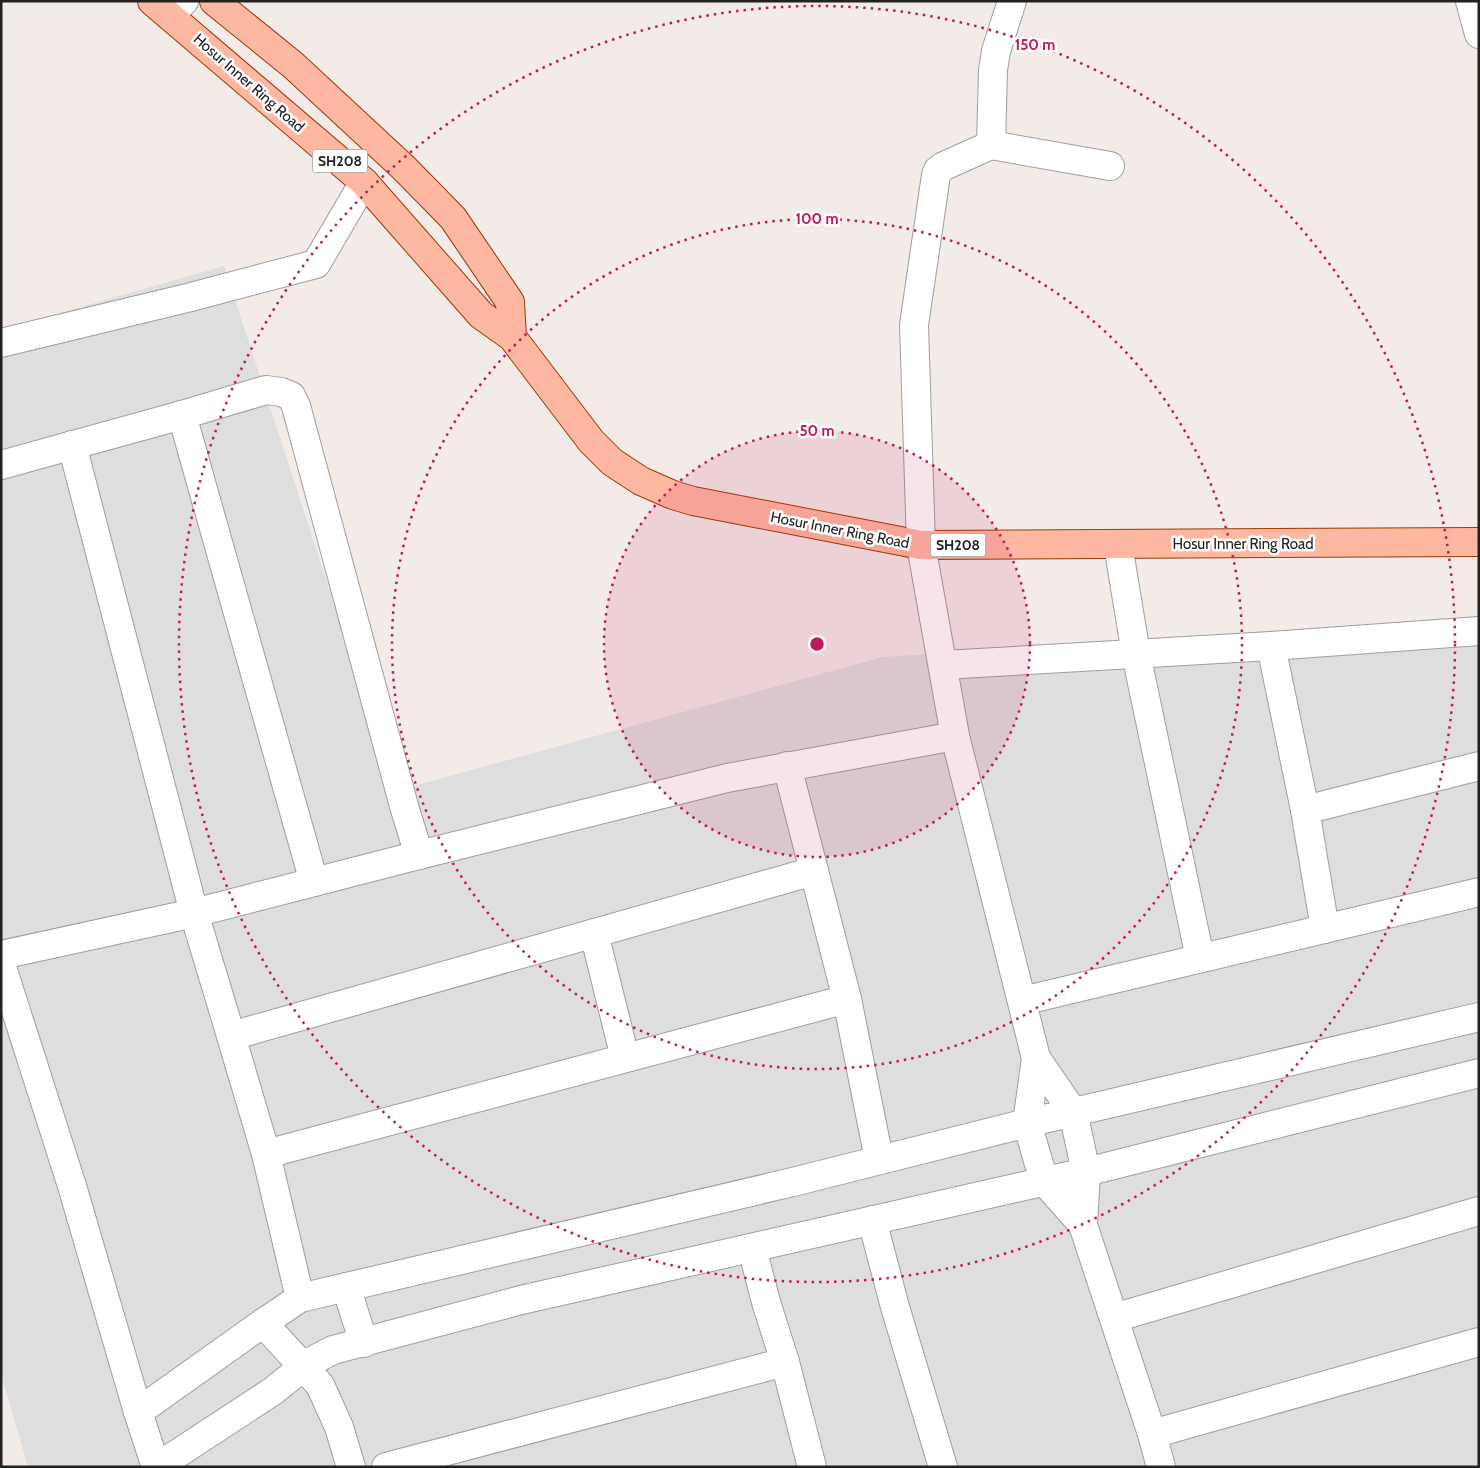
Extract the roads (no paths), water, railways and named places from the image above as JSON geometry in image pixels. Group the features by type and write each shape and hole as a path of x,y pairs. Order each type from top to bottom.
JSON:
{"main road":[{"name":"SH208","path":"214,1 293,65 404,168 452,218 510,302 512,337"},
{"name":"Hosur Inner Ring Road","path":"169,6 364,182 481,315 512,337 591,441 612,462 641,481 673,495 693,501 921,545 1479,542"}],"street":[{"path":"991,146 993,70 996,51 1012,1"},
{"path":"1470,1 1479,34"},
{"path":"1110,166 991,146 938,170 914,325 921,545 955,736 1036,1058 1073,1112 1086,1172 1083,1225 1152,1434 1161,1467"},
{"path":"1,343 316,264 364,182"},
{"path":"1,465 266,390 282,392 291,396 296,406 404,806 419,855"},
{"path":"182,415 314,882"},
{"path":"72,445 194,913 266,1154 300,1298"},
{"path":"1118,545 1136,654 1200,958"},
{"path":"943,665 1271,646 1479,630"},
{"path":"1271,646 1305,810 1325,928"},
{"path":"1,955 194,913 727,778 955,736"},
{"path":"787,766 848,999 879,1159"},
{"path":"1305,810 1479,766"},
{"path":"231,1036 814,871"},
{"path":"1022,1001 1479,892"},
{"path":"594,933 625,1058"},
{"path":"1,964 72,1186 156,1467 273,1391 303,1367 334,1350 521,1300 1086,1172 1479,1073"},
{"path":"266,1154 848,999"},
{"path":"138,1412 300,1298 797,1181 1073,1112 1479,1017"},
{"path":"1036,1058 1027,1123 1044,1181 1083,1225"},
{"path":"1114,1318 1479,1211"},
{"path":"872,1220 943,1467"},
{"path":"752,1248 766,1302 785,1362 812,1467"},
{"path":"346,1287 364,1343"},
{"path":"263,1323 320,1385 339,1427 351,1467"},
{"path":"1152,1434 1479,1342"},
{"path":"386,1467 785,1362"}]}
